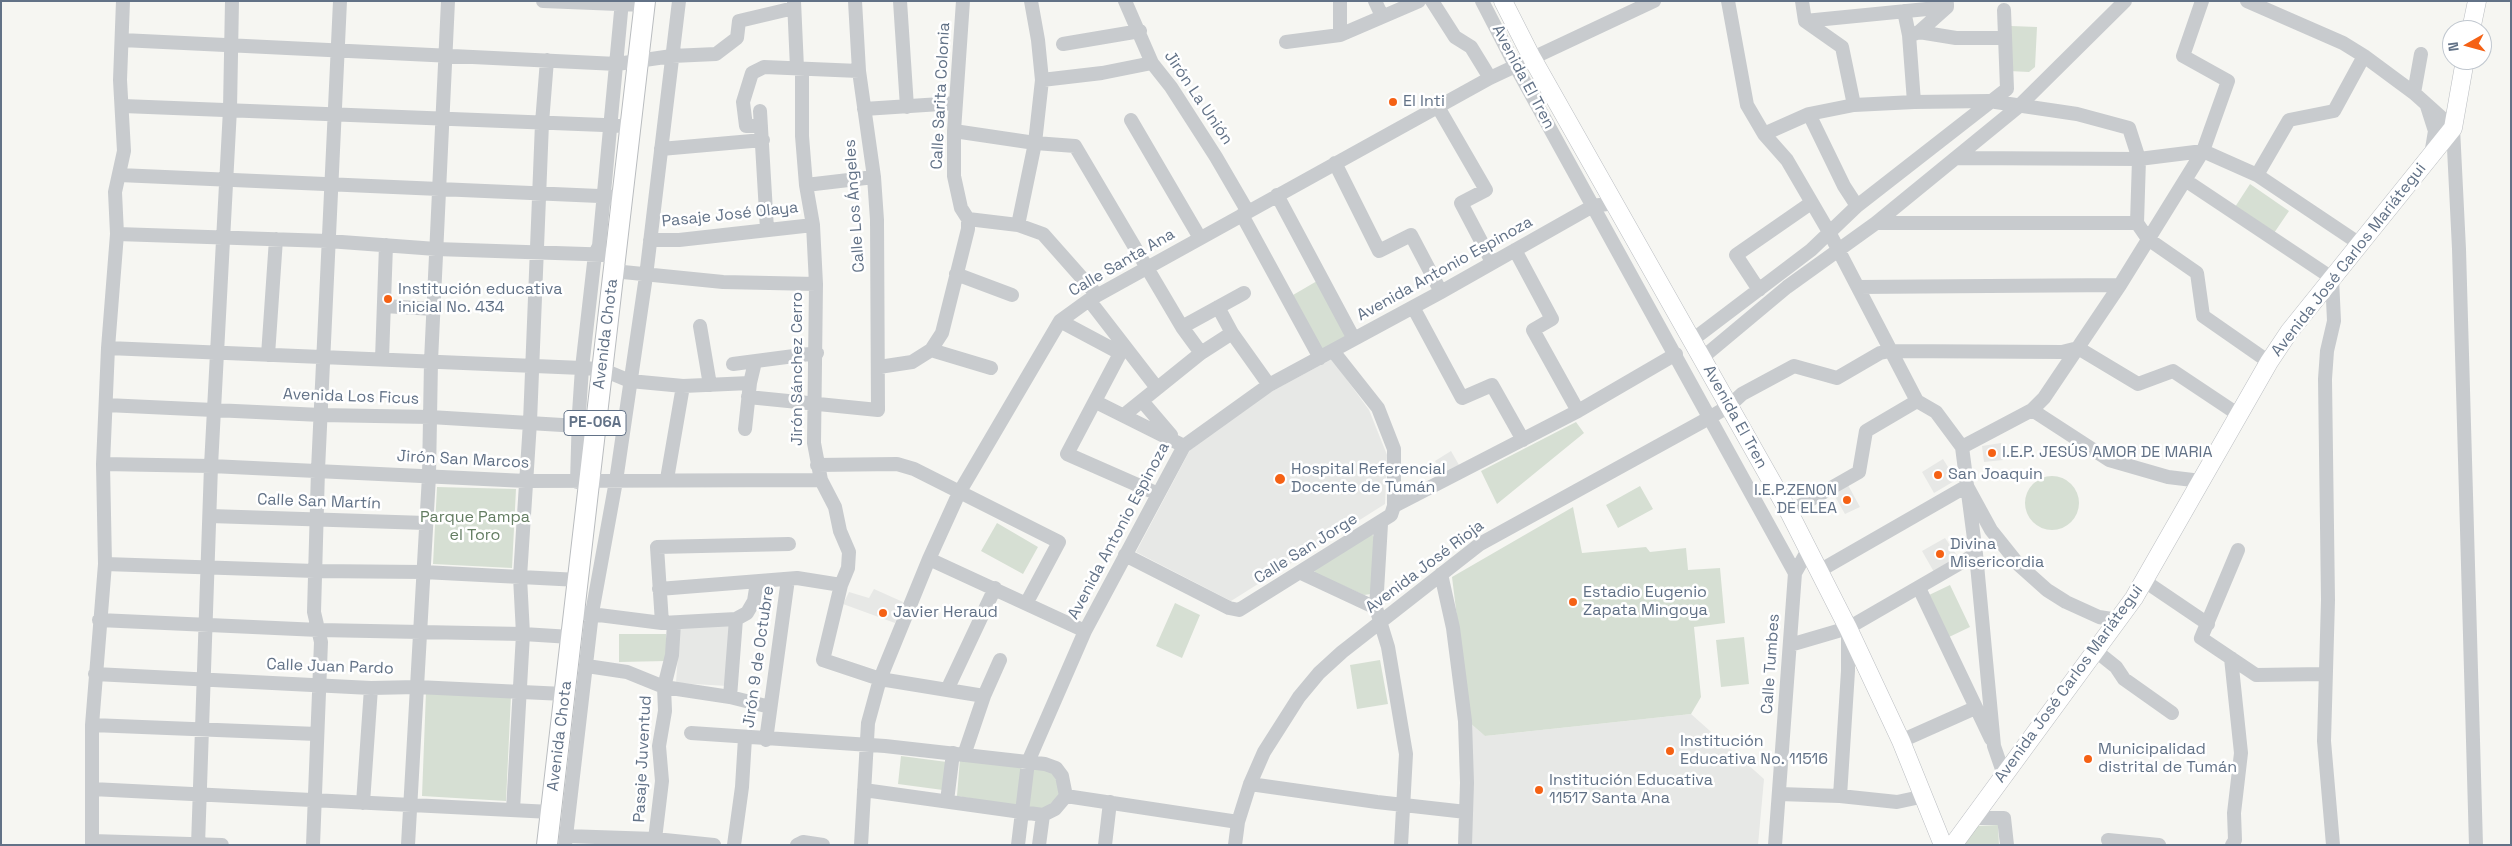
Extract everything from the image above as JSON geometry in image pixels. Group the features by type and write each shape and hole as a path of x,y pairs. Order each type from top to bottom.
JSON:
{"highway":[{"name":"Avenida Chota","path":"547,845 571,637 583,613 578,580 587,427 592,369 614,263 613,196 620,125 638,62 645,3"}],"main road":[{"name":"Avenida El Tren","path":"1503,1 1532,58 1690,341 1702,358 1789,512 1848,628 1901,741 1925,796 1943,845"},
{"path":"2473,20 2477,1"},
{"path":"2453,128 2463,70"},
{"name":"Avenida José Carlos Mariátegui","path":"1953,845 2118,620 2201,482 2269,362 2332,278 2453,128"}],"street":[{"path":"123,1 120,80 123,106 124,151 115,192 117,234 108,348 103,464 105,564 94,674 92,725 92,843 222,845"},
{"path":"198,844 212,466 222,237 230,109 232,1"},
{"path":"313,845 319,630 314,612 318,470 340,1"},
{"path":"408,845 412,804 419,632 429,476 431,361 448,1"},
{"path":"543,1 645,3"},
{"path":"678,1 646,276 616,480 583,613 587,666 566,840 655,839 714,845"},
{"name":"Calle Los Ángeles","path":"815,405 878,410 879,367 874,177 859,71 855,1"},
{"path":"900,1 908,107"},
{"name":"Calle Sarita Colonia","path":"963,1 954,131 954,176 961,208 968,219"},
{"path":"1018,225 1035,143 1042,80 1038,40 1031,1"},
{"name":"Jirón La Unión","path":"1125,1 1140,30 1152,63 1171,87 1216,157 1320,358"},
{"path":"1340,1 1340,35"},
{"path":"1375,1 1382,16"},
{"path":"1286,42 1340,35 1419,1"},
{"path":"1432,1 1455,38 1471,47 1490,78"},
{"name":"Avenida El Tren","path":"1482,1 1515,65 1676,354 1795,574"},
{"name":"Calle Santa Ana","path":"861,845 868,723 880,679 929,559 959,493 1060,321 1093,297 1146,267 1490,78 1654,1"},
{"path":"1728,1 1747,105 1764,134 1786,160 1830,232 1917,402 1936,412 1962,447 1976,554 1994,746"},
{"path":"1802,1 1805,21 1842,47 1854,106"},
{"path":"1702,358 1788,287 1876,223 2018,107 2125,1"},
{"path":"1962,447 2032,410 2044,398 2120,285 2203,151 2228,81 2183,56 2202,1"},
{"path":"2247,1 2343,43 2414,93 2453,128 2459,249 2476,845"},
{"path":"123,106 230,109 443,120 620,125 617,64 622,3"},
{"path":"1805,21 1904,11 1947,4"},
{"path":"1914,34 1947,4"},
{"path":"122,40 617,64 672,56 716,54 737,38 739,22 794,5"},
{"name":"Jirón Sánchez Cerro","path":"794,5 800,68 802,136 806,185 813,225 816,284 817,353 814,443 821,480 834,506 840,531 849,552 848,568 841,585 823,660 880,679"},
{"path":"1690,341 1811,250 1857,206 2007,89 2004,10"},
{"path":"1904,11 1914,34 1914,102"},
{"path":"1063,44 1140,30"},
{"path":"1914,34 1956,38 2005,38"},
{"path":"2414,93 2421,54"},
{"path":"2257,175 2289,120 2334,111 2364,56"},
{"path":"513,810 522,634 520,577 530,422 542,123 547,60"},
{"path":"1042,80 1102,74 1152,63"},
{"path":"762,133 746,126 743,102 752,73 764,67 859,71"},
{"path":"1764,134 1810,114 1854,106 1914,102 1990,102 2077,114 2129,128 2140,159 2137,223 2148,239 2197,273 2202,316 2269,362"},
{"path":"864,109 956,103"},
{"path":"2427,105 2435,131 2430,158"},
{"path":"1438,107 1486,190 1461,203 1492,262"},
{"path":"760,111 767,229"},
{"path":"1810,114 1844,186 1857,206"},
{"path":"1131,120 1200,238"},
{"path":"954,131 1035,143 1075,146 1182,327 1201,353"},
{"path":"661,149 762,133"},
{"path":"1956,158 2140,159 2203,151 2257,175 2360,244"},
{"path":"1335,163 1379,251 1410,235 1442,292"},
{"path":"119,175 613,196 595,254 592,369"},
{"path":"806,185 874,177"},
{"path":"2185,180 2332,278 2334,321 2327,351 2325,379 2328,600 2324,741 2333,845"},
{"path":"1277,195 1354,339"},
{"name":"Avenida Antonio Espinoza","path":"1018,845 1028,762 1085,631 1158,494 1179,442 1269,385 1442,292 1593,206 1614,203"},
{"path":"1759,290 1736,255 1811,203"},
{"path":"879,367 912,362 931,350 942,334 968,228 968,219 1018,225 1043,234 1093,297 1122,349 1157,388"},
{"path":"1876,223 2137,223"},
{"name":"Pasaje José Olaya","path":"650,240 679,240 813,225"},
{"path":"117,234 328,241 386,246 595,254 646,276 723,282 816,284"},
{"path":"268,355 276,239"},
{"path":"382,359 386,246"},
{"path":"1515,250 1552,319 1533,330 1578,411"},
{"path":"956,274 1012,295"},
{"path":"1858,287 2120,285"},
{"path":"1182,327 1244,293"},
{"path":"384,306 434,308"},
{"path":"1218,307 1232,332 1269,385"},
{"path":"1413,307 1462,398 1492,385 1523,440"},
{"path":"1060,321 1122,349"},
{"path":"700,326 710,385"},
{"path":"1124,415 1201,353 1232,332"},
{"path":"108,348 592,369 630,381 682,386 710,385 749,390 815,405"},
{"path":"1890,351 2062,352 2078,348 2138,384 2173,371 2239,415"},
{"path":"1122,349 1096,402 1066,454 1158,494"},
{"path":"931,350 991,368"},
{"path":"1333,351 1378,408 1394,449 1376,608 1388,648 1406,754 1405,805 1401,845"},
{"name":"Avenida José Rioja","path":"1235,845 1238,822 1250,784 1268,745 1299,697 1319,674 1380,621 1480,544 1709,418 1729,406 1742,394 1794,366 1837,378 1880,353 1890,351"},
{"path":"733,364 817,353"},
{"name":"Calle San Jorge","path":"1125,556 1229,608 1239,610 1301,573 1388,515 1578,411 1676,354"},
{"path":"745,430 749,390 755,362"},
{"path":"667,479 682,386"},
{"path":"1142,400 1179,442"},
{"path":"1096,402 1179,442"},
{"path":"1789,512 1859,472 1866,431 1917,402"},
{"name":"Avenida Los Ficus","path":"106,405 320,415 430,417 587,427"},
{"path":"2032,410 2108,460 2168,477 2201,482"},
{"name":"Jirón San Marcos","path":"103,464 318,470 526,481 583,482 667,479 821,480"},
{"path":"817,465 897,464 914,469 1059,542 1027,602"},
{"path":"1819,571 1967,486"},
{"path":"1967,486 1992,530 2020,565 2047,590 2066,602 2099,617 2118,620"},
{"name":"Calle San Martín","path":"210,516 426,523"},
{"name":"Pasaje Juventud","path":"655,839 662,781 659,746 665,710 664,687 672,655 668,623 659,589 657,547 789,544"},
{"name":"Calle Tumbes","path":"1775,845 1795,574 1808,550"},
{"path":"2238,550 2208,624 2200,638 2256,674 2325,674"},
{"path":"1790,645 1848,628 1976,554"},
{"path":"929,559 1027,602 1085,631"},
{"path":"105,564 209,566 316,572 423,572 578,580"},
{"path":"1301,573 1376,608"},
{"path":"1442,574 1453,628 1465,722 1465,845"},
{"name":"Jirón 9 de Octubre","path":"659,589 797,578 841,585"},
{"name":"Jirón 9 de Octubre","path":"766,740 788,579"},
{"path":"2143,580 2208,624"},
{"path":"583,613 668,623 736,619 747,614 754,601 757,582"},
{"path":"947,690 995,588"},
{"path":"1919,588 1994,746 2004,775"},
{"path":"730,697 736,619"},
{"path":"99,620 319,630 522,634 571,637"},
{"path":"1840,796 1848,671 1848,628"},
{"path":"2096,651 2116,667 2124,679 2172,714"},
{"path":"2231,658 2241,753 2234,813 2235,840 2232,845"},
{"path":"947,801 959,754 1000,660"},
{"path":"587,666 627,672 664,687 730,697 770,707"},
{"name":"Calle Juan Pardo","path":"94,674 371,688 417,687 519,690 564,694"},
{"path":"880,679 984,696"},
{"path":"363,803 371,688"},
{"path":"1901,741 1975,708"},
{"path":"92,725 317,734"},
{"path":"691,733 959,754 1045,764 1056,768 1062,776 1066,796"},
{"path":"734,845 742,787 745,738"},
{"path":"1250,784 1466,812"},
{"path":"92,789 201,796 412,804 551,812"},
{"path":"864,790 1043,815 1055,809 1066,796"},
{"path":"1779,794 1840,796 1897,802 1925,796"},
{"path":"1066,796 1238,822"},
{"path":"1105,845 1110,802"},
{"path":"1039,845 1043,815"},
{"path":"1973,818 2004,818 2007,845"},
{"path":"2108,840 2159,845"},
{"path":"797,845 803,842 823,845"}],"shaded area":[{"name":"Hospital Referencial Docente de Tumán","path":"1332,359 1369,410 1387,455 1385,504 1231,601 1136,552 1190,450 1263,396"},
{"name":"I.E.P. JESÚS AMOR DE MARIA","path":"2001,443 2003,460 1984,462 1982,446"},
{"path":"1451,451 1459,465 1442,474 1435,461"},
{"name":"San Joaquin","path":"1943,459 1956,480 1934,493 1922,472"},
{"name":"I.E.P.ZENON DE ELEA","path":"1848,485 1860,507 1845,514 1833,493"},
{"name":"Divina Misericordia","path":"1945,538 1958,557 1934,572 1922,551"},
{"name":"Javier Heraud","path":"874,589 903,602 895,623 843,604 849,592 869,598"},
{"path":"731,623 728,686 676,683 680,625"},
{"path":"1691,714 1764,779 1758,845 1470,845 1470,723 1485,736"}],"green space":[{"path":"2011,26 2037,27 2035,67 2029,72 2009,71"},
{"path":"2250,184 2289,211 2274,233 2235,207"},
{"path":"1317,281 1348,338 1323,351 1293,295"},
{"path":"1576,422 1584,433 1497,504 1481,471"},
{"path":"2052,476 2071,484 2079,503 2071,522 2052,530 2033,522 2025,503 2033,484"},
{"path":"1640,486 1653,509 1618,528 1606,505"},
{"name":"Parque Pampa el Toro","path":"437,487 516,489 512,568 433,564"},
{"name":"Estadio Eugenio Zapata Mingoya","path":"1573,507 1582,553 1646,547 1650,552 1686,548 1688,570 1720,568 1725,623 1694,627 1701,697 1691,714 1485,736 1470,723 1452,577"},
{"path":"997,523 1038,547 1023,574 981,551"},
{"path":"1372,534 1374,537 1371,594 1364,595 1315,573 1314,570"},
{"path":"1950,585 1970,627 1947,638 1927,596"},
{"path":"1175,603 1200,615 1182,658 1156,646"},
{"path":"619,634 666,634 666,661 619,662"},
{"path":"1744,637 1749,684 1721,687 1716,640"},
{"path":"1380,660 1388,704 1357,709 1350,665"},
{"path":"426,692 511,695 506,801 422,796"},
{"path":"901,756 947,762 943,790 898,784"},
{"path":"960,759 1022,765 1017,806 957,796"},
{"path":"1033,767 1054,773 1061,794 1045,809 1028,807"},
{"path":"1998,825 1999,845 1962,845 1976,826"}],"place":[{"name":"El Inti","path":"1393,102"},
{"name":"Institución educativa inicial No. 434","path":"388,299"},
{"name":"I.E.P. JESÚS AMOR DE MARIA","path":"1992,453"},
{"name":"San Joaquin","path":"1938,475"},
{"name":"Hospital Referencial Docente de Tumán","path":"1280,479"},
{"name":"I.E.P.ZENON DE ELEA","path":"1847,500"},
{"name":"Divina Misericordia","path":"1940,554"},
{"name":"Estadio Eugenio Zapata Mingoya","path":"1573,602"},
{"name":"Javier Heraud","path":"883,613"},
{"name":"Institución Educativa No. 11516","path":"1670,751"},
{"name":"Municipalidad distrital de Tumán","path":"2088,759"},
{"name":"Institución Educativa 11517 Santa Ana","path":"1539,790"}]}
